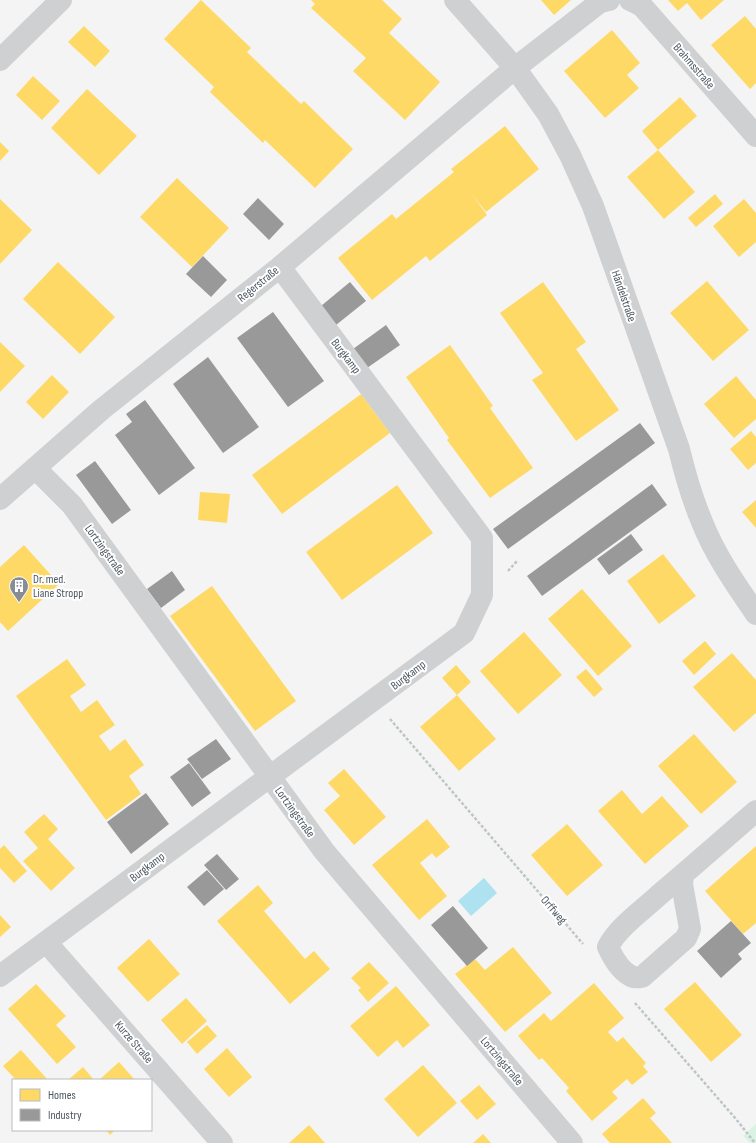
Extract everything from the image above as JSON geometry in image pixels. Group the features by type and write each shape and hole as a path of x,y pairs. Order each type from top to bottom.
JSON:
{"street":[{"path":"0,60 61,0"},
{"name":"Händelstraße","path":"455,0 515,68 548,114 570,155 593,206 678,449 688,487 702,523 728,572 756,614"},
{"path":"515,68 600,2 609,0"},
{"name":"Brahmsstraße","path":"630,0 642,6 756,136"},
{"name":"Regerstraße","path":"0,499 101,410 280,267 515,68"},
{"name":"Burgkamp","path":"0,976 464,633 482,595 482,538 280,267"},
{"name":"Lortzingstraße","path":"35,468 72,505 324,851 572,1143"},
{"path":"683,875 682,884 690,929 686,938 642,977 634,978 625,972 612,957 608,947 612,938 683,875 756,811"},
{"name":"Kurze Straße","path":"46,942 222,1143"}],"path":[{"name":"Orffweg","path":"374,700 585,946"},
{"path":"634,1002 736,1119 755,1143"}],"green space":[{"path":"756,1124 756,1143 750,1143 743,1136"}],"water":[{"path":"484,878 497,893 471,916 458,901"}],"building: Homes":[{"path":"201,0 251,48 247,52 301,104 304,101 353,149 315,188 265,140 263,143 210,92 214,87 164,39"},
{"path":"311,0 382,0 402,19 389,33 440,82 405,120 353,71 366,58 311,8 315,4"},
{"path":"541,0 571,0 554,15"},
{"path":"668,0 724,0 701,20 687,3 678,11"},
{"path":"745,16 756,29 756,83 750,89 711,45"},
{"path":"84,26 110,51 95,67 68,42"},
{"path":"612,30 640,63 627,75 639,88 605,118 564,71"},
{"path":"33,76 60,101 42,120 16,95"},
{"path":"87,89 137,136 99,175 51,128"},
{"path":"680,97 697,116 658,150 642,131"},
{"path":"505,126 539,169 486,212 472,194 487,215 430,261 426,256 372,300 338,258 392,214 396,219 454,172 451,169"},
{"path":"0,142 9,151 0,161"},
{"path":"658,150 695,192 664,219 627,177"},
{"path":"177,178 229,228 192,267 140,217"},
{"path":"715,194 723,204 696,227 688,218"},
{"path":"0,199 32,230 0,264"},
{"path":"744,199 756,213 756,242 739,257 713,226"},
{"path":"58,262 115,317 80,354 23,299"},
{"path":"707,281 749,330 713,361 670,313"},
{"path":"543,282 586,342 576,349 619,410 576,441 532,380 543,373 500,313"},
{"path":"0,342 25,366 0,392"},
{"path":"450,345 493,406 490,408 533,468 490,498 447,440 449,438 406,377"},
{"path":"52,375 69,392 43,419 26,402"},
{"path":"736,376 756,400 756,419 734,438 704,404"},
{"path":"361,394 390,433 282,514 252,475"},
{"path":"751,431 756,437 756,463 748,470 730,449"},
{"path":"397,485 433,533 342,600 306,552"},
{"path":"200,492 230,494 227,523 198,520"},
{"path":"756,500 756,528 742,512"},
{"name":"Dr. med. Liane Stropp","path":"24,545 59,584 8,631 0,622 0,567"},
{"path":"663,554 696,596 659,624 627,581"},
{"path":"212,586 296,701 255,731 170,616"},
{"path":"582,589 632,646 598,676 548,619"},
{"path":"524,632 562,675 518,714 480,671"},
{"path":"705,641 716,654 694,675 682,661"},
{"path":"732,653 756,680 756,713 734,732 693,687"},
{"path":"67,659 86,685 70,696 81,712 97,700 115,725 99,736 110,751 125,739 144,765 129,776 141,794 106,820 16,696"},
{"path":"456,665 471,682 457,695 442,678"},
{"path":"586,669 603,689 594,697 576,677"},
{"path":"457,695 496,739 459,771 420,727"},
{"path":"694,734 737,782 701,814 658,766"},
{"path":"344,769 386,817 354,845 324,810 340,796 328,783"},
{"path":"622,790 642,814 662,796 689,826 645,864 598,811"},
{"path":"44,814 58,829 48,839 75,868 51,891 23,861 38,848 24,832"},
{"path":"427,819 450,847 436,858 432,853 420,863 447,896 419,920 372,865"},
{"path":"567,824 603,865 567,896 531,855"},
{"path":"4,845 27,871 14,883 0,868 0,849"},
{"path":"756,846 756,923 743,934 705,891"},
{"path":"258,885 273,903 264,911 305,959 314,951 330,969 290,1004 217,921"},
{"path":"0,915 11,927 0,937"},
{"path":"149,939 180,974 148,1002 117,968"},
{"path":"513,947 552,993 505,1032 455,974 475,959 485,970"},
{"path":"369,962 389,983 368,1002 358,990 361,988 351,978"},
{"path":"695,982 742,1035 711,1062 664,1009"},
{"path":"594,983 624,1018 608,1032 617,1042 623,1037 646,1063 643,1066 648,1072 632,1085 627,1079 612,1092 618,1098 592,1121 566,1091 569,1088 542,1058 539,1060 518,1036 544,1013 551,1021"},
{"path":"36,984 66,1016 56,1025 76,1047 57,1064 8,1009"},
{"path":"396,986 430,1025 403,1048 397,1040 378,1057 350,1026"},
{"path":"186,998 207,1021 182,1044 161,1020"},
{"path":"207,1025 217,1036 197,1054 187,1042"},
{"path":"227,1048 252,1077 229,1097 204,1069"},
{"path":"21,1050 47,1079 15,1079 3,1066"},
{"path":"119,1062 134,1079 100,1079"},
{"path":"423,1065 457,1103 418,1137 384,1099"},
{"path":"83,1067 93,1079 69,1079"},
{"path":"479,1085 496,1104 477,1120 460,1101"},
{"path":"643,1098 656,1113 650,1118 672,1143 610,1143 602,1134"},
{"path":"309,1125 325,1143 289,1143"},
{"path":"107,1131 114,1131 110,1135"},
{"path":"483,1134 491,1143 473,1143"}],"building: Industry":[{"path":"258,198 284,224 269,240 243,214"},
{"path":"203,256 227,280 211,297 186,274"},
{"path":"350,282 366,301 336,325 321,306"},
{"path":"273,312 324,381 288,407 237,338"},
{"path":"386,325 400,345 367,368 353,349"},
{"path":"208,357 259,427 223,453 173,384"},
{"path":"145,400 195,468 159,495 115,435 132,422 126,414"},
{"path":"640,423 655,443 508,549 493,529"},
{"path":"95,461 131,510 112,524 76,475"},
{"path":"652,484 667,505 542,596 527,576"},
{"path":"631,534 643,550 609,575 597,559"},
{"path":"172,571 185,590 161,608 147,589"},
{"path":"216,739 231,759 202,779 187,759"},
{"path":"189,763 211,793 192,807 170,777"},
{"path":"146,793 169,824 131,854 107,822"},
{"path":"217,854 239,879 226,890 204,865"},
{"path":"207,870 224,889 204,906 187,887"},
{"path":"453,906 488,948 467,966 431,925"},
{"path":"731,921 751,943 738,954 742,959 721,978 697,951"}],"place":[{"name":"Dr. med. Liane Stropp","path":"19,603"}]}
